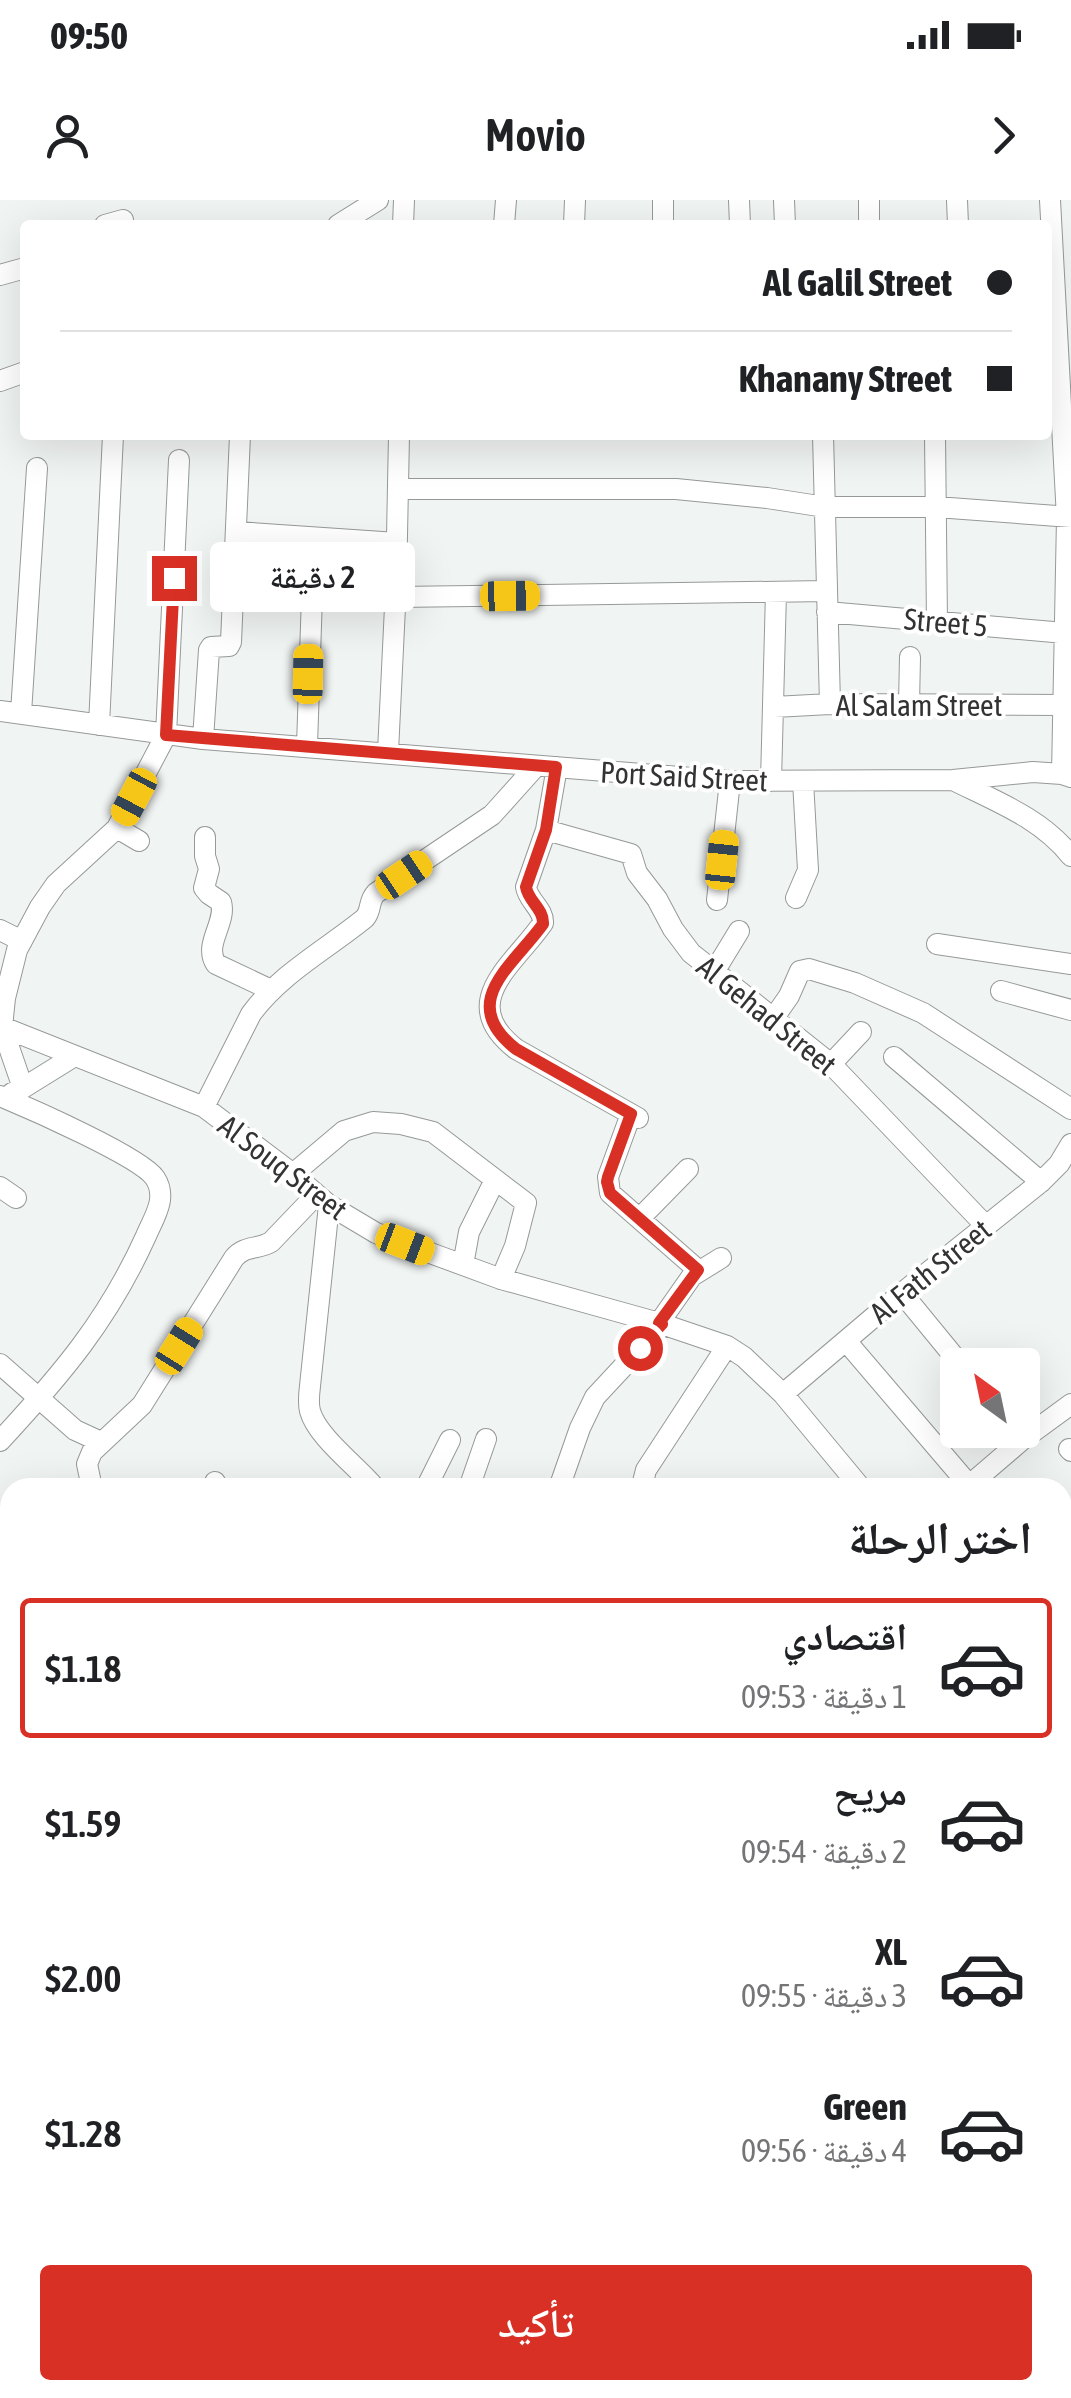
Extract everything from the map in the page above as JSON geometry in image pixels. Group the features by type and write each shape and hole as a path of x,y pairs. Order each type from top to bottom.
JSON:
{"street":[{"path":"346,220 378,200"},
{"path":"1052,274 1054,347 1069,517 1066,775"},
{"path":"98,725 112,440"},
{"path":"204,739 209,650 232,642 240,440"},
{"path":"388,752 399,440"},
{"path":"823,440 830,704"},
{"path":"935,440 937,622"},
{"path":"22,1088 1,1026 22,941 56,884 117,828 166,735 179,460"},
{"path":"10,712 37,468"},
{"path":"398,489 676,489 825,507 936,508 1069,517"},
{"path":"236,532 397,543"},
{"name":"Street 5","path":"308,746 312,595 328,582 354,581 396,591 776,592 937,622 1065,633"},
{"path":"771,782 776,592"},
{"path":"909,704 910,658"},
{"name":"Al Salam Street","path":"774,707 1064,705"},
{"name":"Port Said Street","path":"10,712 204,739 730,781 1066,775"},
{"path":"546,766 546,830 526,887 542,914 543,924 490,990 493,1024 516,1049 635,1116 607,1182 610,1193 698,1270"},
{"path":"204,1107 251,1014 271,990 365,918 376,894 492,815 546,766"},
{"path":"952,780 1031,820 1071,856"},
{"path":"718,900 730,781"},
{"path":"796,898 808,870 802,781"},
{"path":"117,828 139,840"},
{"name":"Al Gehad Street","path":"546,830 632,854 637,873 681,941 714,972 831,1064 985,1225"},
{"path":"205,837 204,856 209,869 204,888 224,909 211,958 271,990"},
{"path":"0,930 22,941"},
{"path":"714,972 739,931"},
{"path":"937,944 1071,964"},
{"path":"773,1019 790,996 800,971 809,968 923,1013 1071,1109"},
{"path":"1000,991 1071,1010"},
{"name":"Al Souq Street","path":"1,1026 204,1107 322,1200 376,1233 501,1280 727,1346 744,1356 783,1394 852,1478"},
{"path":"831,1064 861,1032"},
{"path":"1,1098 73,1057"},
{"path":"894,1057 1042,1182"},
{"path":"0,1442 83,1346 127,1278 161,1203 160,1188 153,1174 90,1138 1,1098"},
{"path":"293,1174 344,1132 373,1122 416,1126 433,1132 526,1204 501,1280"},
{"name":"Al Fath Street","path":"783,1394 1042,1182 1071,1144"},
{"path":"640,1218 688,1169"},
{"path":"463,1265 469,1232 495,1180"},
{"path":"90,1478 88,1464 92,1452 142,1405 238,1254 271,1242 322,1200"},
{"path":"322,1200 310,1408 312,1417 339,1451 366,1478"},
{"path":"562,1478 595,1397 661,1324 698,1270 721,1258"},
{"path":"902,1293 947,1348"},
{"path":"846,1341 961,1478"},
{"path":"643,1478 727,1346"},
{"path":"0,1364 76,1430 101,1442"},
{"path":"1040,1422 1071,1404"},
{"path":"472,1478 486,1439"},
{"path":"431,1478 450,1440"},
{"path":"976,1478 1005,1448"}],"route":[{"path":"174,578 166,735 556,767 546,830 526,887 544,918 543,924 490,990 489,1007 502,1038 516,1049 631,1114 608,1177 610,1193 698,1270 659,1323 662,1324 640,1348"}]}
